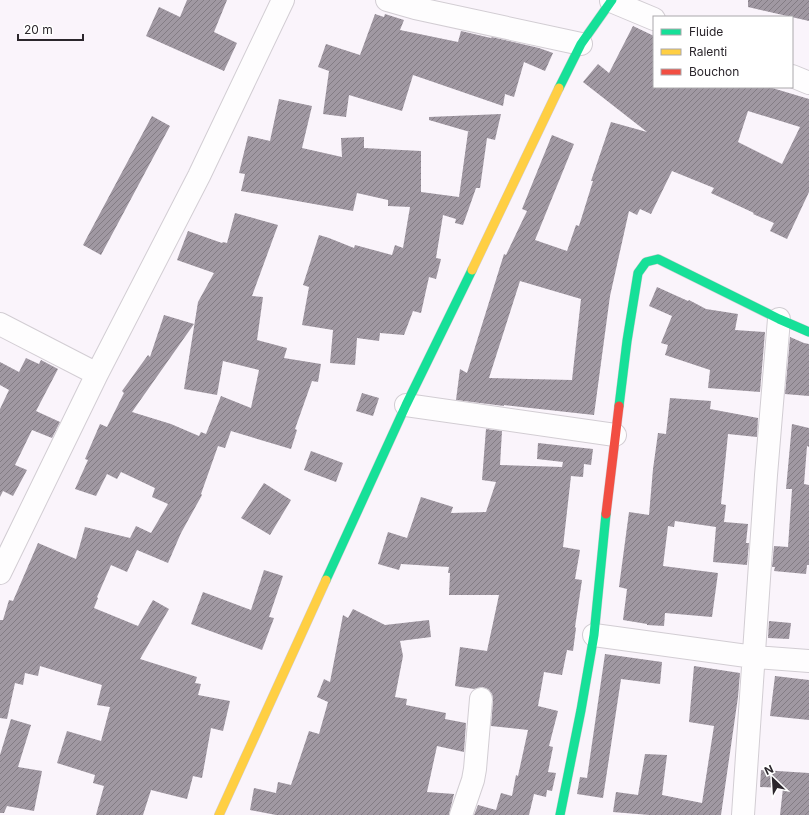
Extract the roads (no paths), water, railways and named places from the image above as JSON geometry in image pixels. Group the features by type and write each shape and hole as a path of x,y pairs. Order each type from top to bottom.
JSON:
{"street":[{"path":"0,570 97,374 199,176 283,0"},
{"path":"387,0 415,8 581,44"},
{"path":"219,815 406,405 581,44 611,0 653,19"},
{"path":"793,76 809,83"},
{"path":"560,815 594,635 604,526 615,435 627,341 638,273 646,262 658,259 779,319 809,332"},
{"path":"743,815 766,475 779,319"},
{"path":"0,324 97,374"},
{"path":"406,405 615,435"},
{"path":"594,635 754,657 809,661"},
{"path":"461,815 473,780 475,769 480,699"}]}
